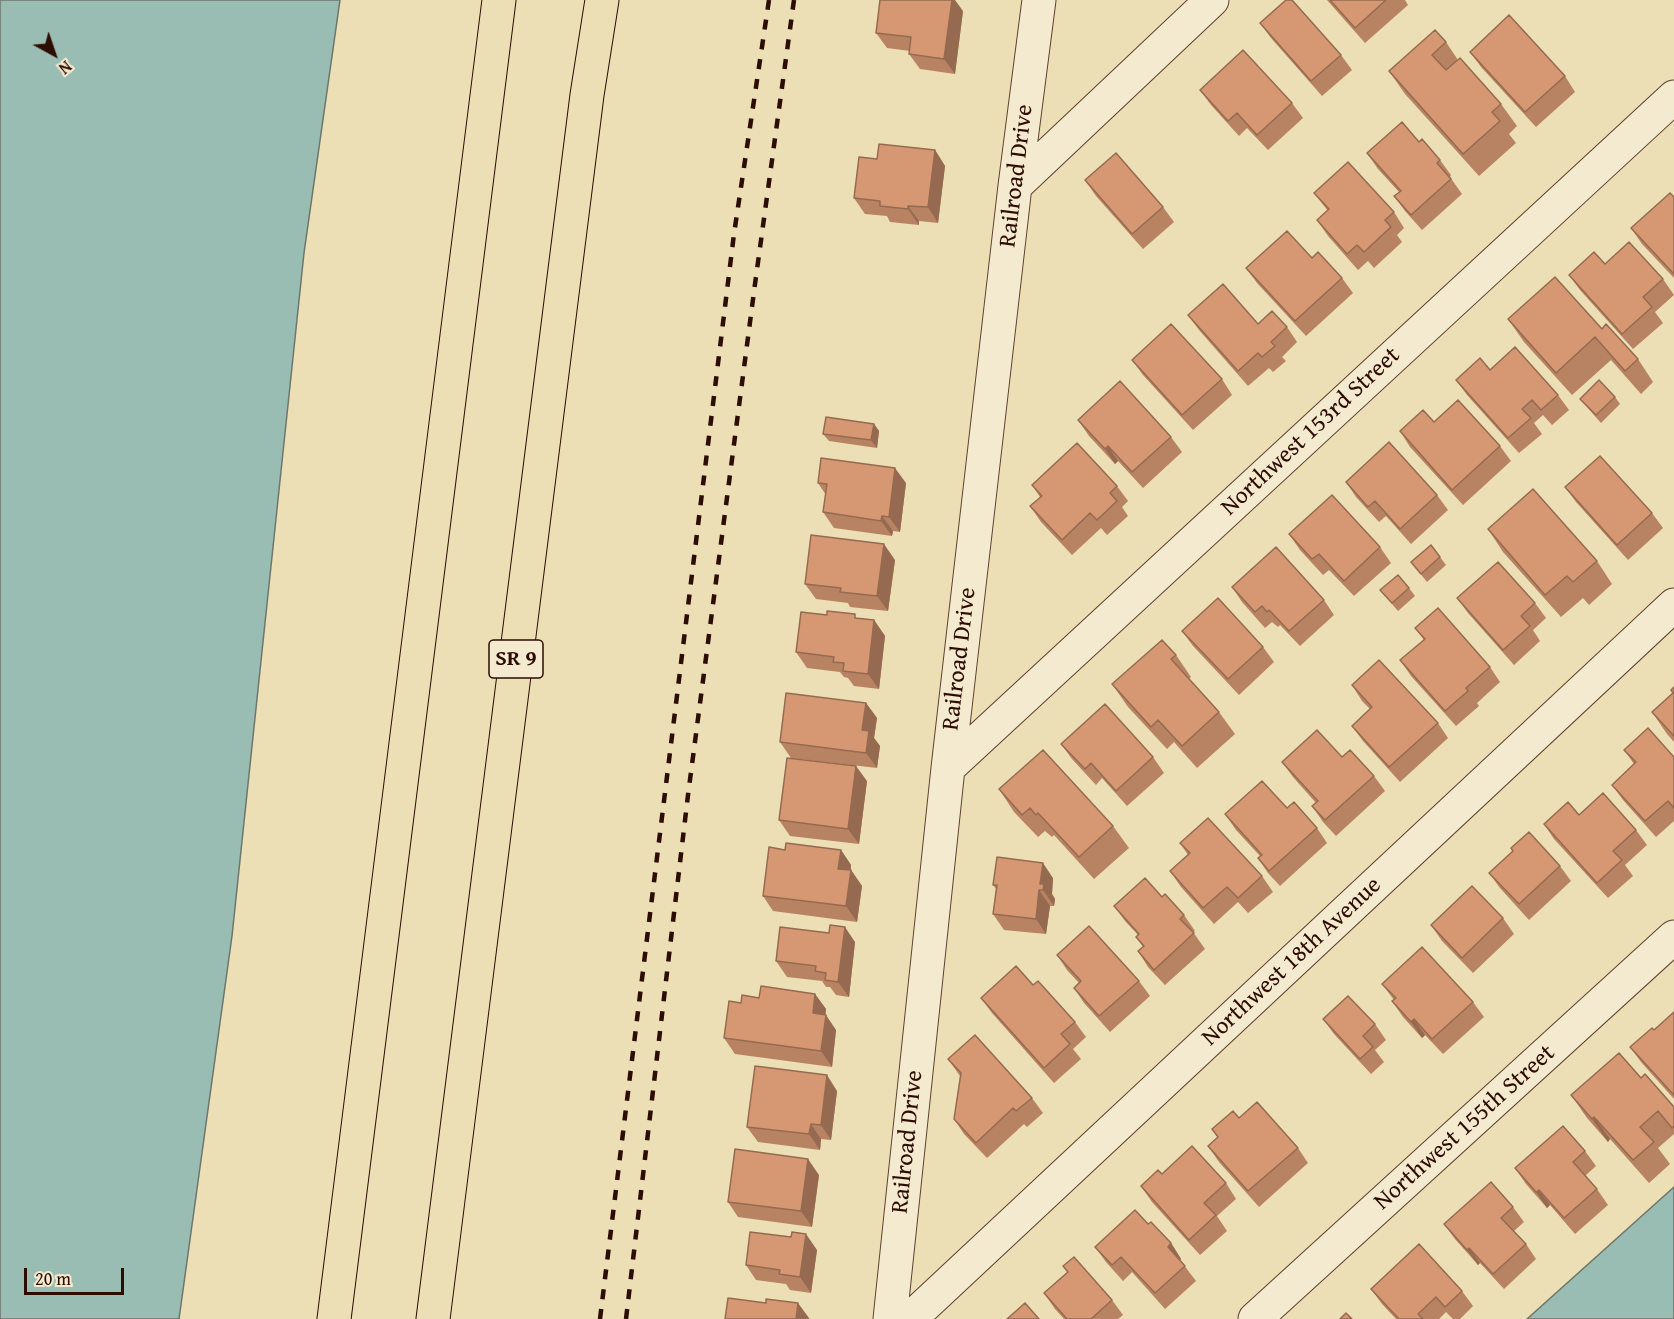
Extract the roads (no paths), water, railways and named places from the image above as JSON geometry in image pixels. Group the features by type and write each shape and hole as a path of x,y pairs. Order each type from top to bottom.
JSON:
{"main road":[{"path":"334,1319 499,0"},
{"name":"SR 9","path":"433,1319 587,95 602,0"}],"street":[{"name":"Railroad Drive","path":"890,1319 948,768 1015,186 1039,0"},
{"path":"1015,186 1212,0"},
{"name":"Northwest 153rd Street","path":"948,768 1674,97"},
{"name":"Northwest 18th Avenue","path":"910,1319 1674,605"},
{"name":"Northwest 155th Street","path":"1255,1319 1674,937"}],"water":[{"path":"0,0 340,0 304,253 232,936 179,1319 0,1319"},
{"path":"1674,1187 1674,1319 1527,1319"}],"railway":[{"path":"600,1319 734,234 769,0"},
{"path":"626,1319 688,795 794,0"}]}
